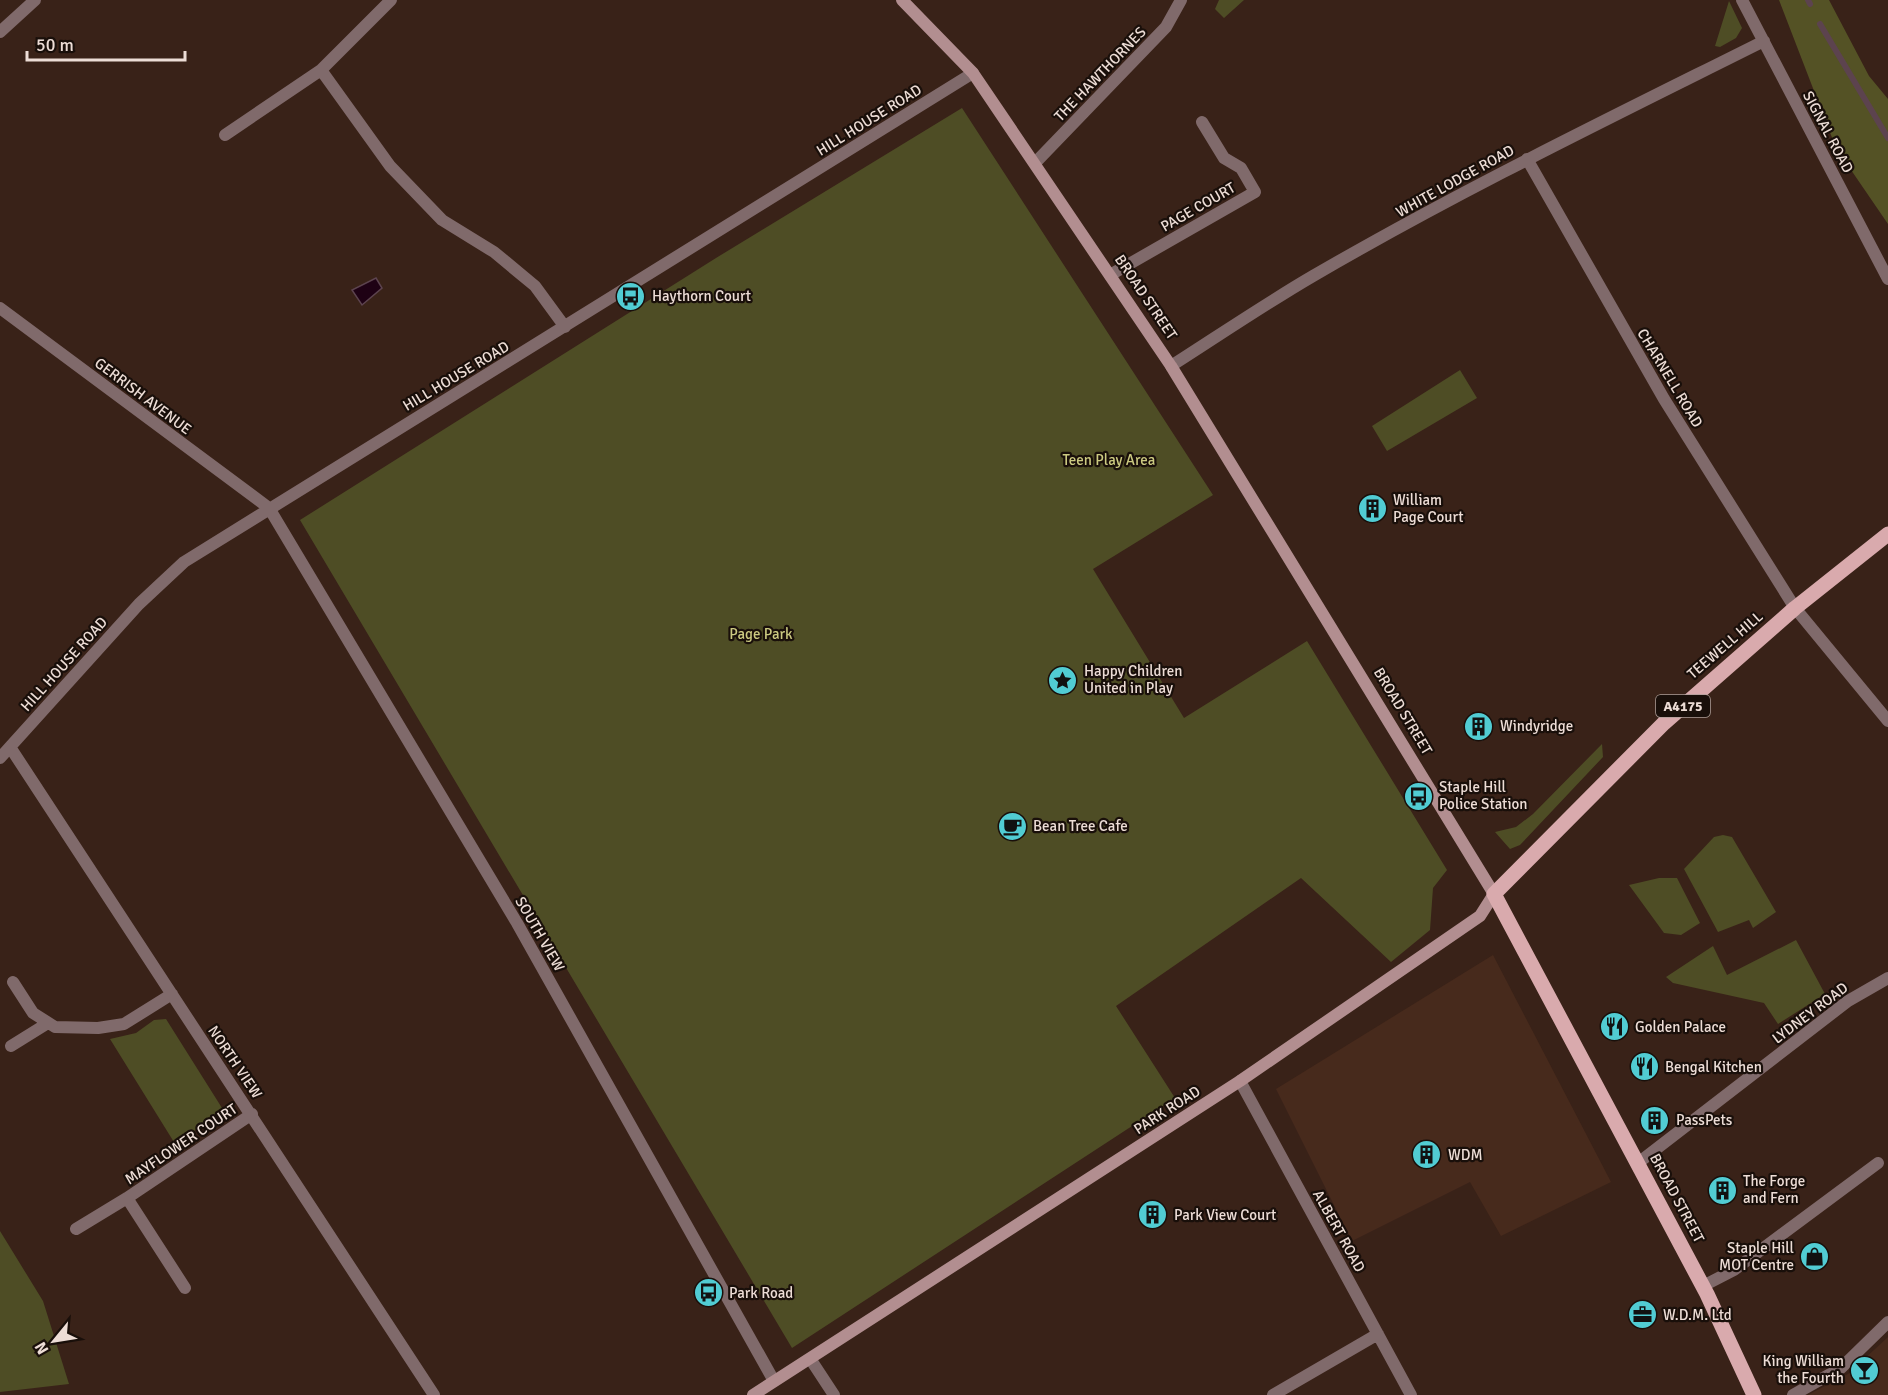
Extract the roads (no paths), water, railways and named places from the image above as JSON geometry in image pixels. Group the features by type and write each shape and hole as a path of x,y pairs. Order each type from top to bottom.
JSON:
{"main road":[{"name":"BROAD STREET","path":"902,0 973,73 1171,366 1494,894 1703,1286 1754,1395"},
{"name":"TEEWELL HILL","path":"1494,894 1664,723 1795,608 1888,534"},
{"name":"PARK ROAD","path":"753,1395 811,1360 1240,1081 1480,916 1494,894"}],"street":[{"path":"0,32 34,0"},
{"path":"225,135 321,70 391,0"},
{"name":"THE HAWTHORNES","path":"1035,163 1166,27 1181,0"},
{"name":"SIGNAL ROAD","path":"1742,0 1888,279"},
{"name":"WHITE LODGE ROAD","path":"1171,366 1312,276 1527,159 1764,41"},
{"path":"321,70 390,166 442,220 494,252 535,286 565,327"},
{"name":"HILL HOUSE ROAD","path":"0,758 154,590 184,562 973,73"},
{"name":"PAGE COURT","path":"1110,275 1255,192 1241,168 1224,158 1202,122"},
{"name":"CHARNELL ROAD","path":"1527,159 1664,399 1795,608 1888,721"},
{"name":"GERRISH AVENUE","path":"0,308 269,508"},
{"name":"SOUTH VIEW","path":"269,508 517,923 774,1381"},
{"name":"NORTH VIEW","path":"10,747 434,1395"},
{"name":"LYDNEY ROAD","path":"1638,1163 1848,1001 1888,978"},
{"path":"13,982 33,1013 55,1027 110,1027 124,1024 172,994"},
{"path":"11,1046 48,1023"},
{"name":"ALBERT ROAD","path":"1240,1081 1412,1395"},
{"name":"MAYFLOWER COURT","path":"76,1229 128,1198 252,1114"},
{"path":"1703,1286 1734,1269 1878,1163"},
{"name":"MAYFLOWER COURT","path":"128,1198 185,1288"},
{"path":"1793,1395 1841,1368 1888,1322"},
{"path":"1273,1395 1378,1334"},
{"path":"811,1360 834,1395"}],"waterway":[{"path":"1808,0 1810,4"},
{"path":"1820,24 1888,138"}],"place":[{"name":"Haythorn Court","path":"631,296"},
{"name":"William Page Court","path":"1372,509"},
{"name":"Happy Children United in Play","path":"1063,680"},
{"name":"Windyridge","path":"1479,726"},
{"name":"Staple Hill Police Station","path":"1418,796"},
{"name":"Bean Tree Cafe","path":"1012,826"},
{"name":"Golden Palace","path":"1614,1027"},
{"name":"Bengal Kitchen","path":"1644,1067"},
{"name":"PassPets","path":"1655,1120"},
{"name":"WDM","path":"1427,1155"},
{"name":"The Forge and Fern","path":"1722,1190"},
{"name":"Park View Court","path":"1153,1215"},
{"name":"Staple Hill MOT Centre","path":"1815,1257"},
{"name":"Park Road","path":"708,1293"},
{"name":"W.D.M. Ltd","path":"1642,1315"},
{"name":"King William the Fourth","path":"1865,1370"}],"park label":[{"name":"Teen Play Area","path":"1109,460"},
{"name":"Page Park","path":"761,634"}]}
